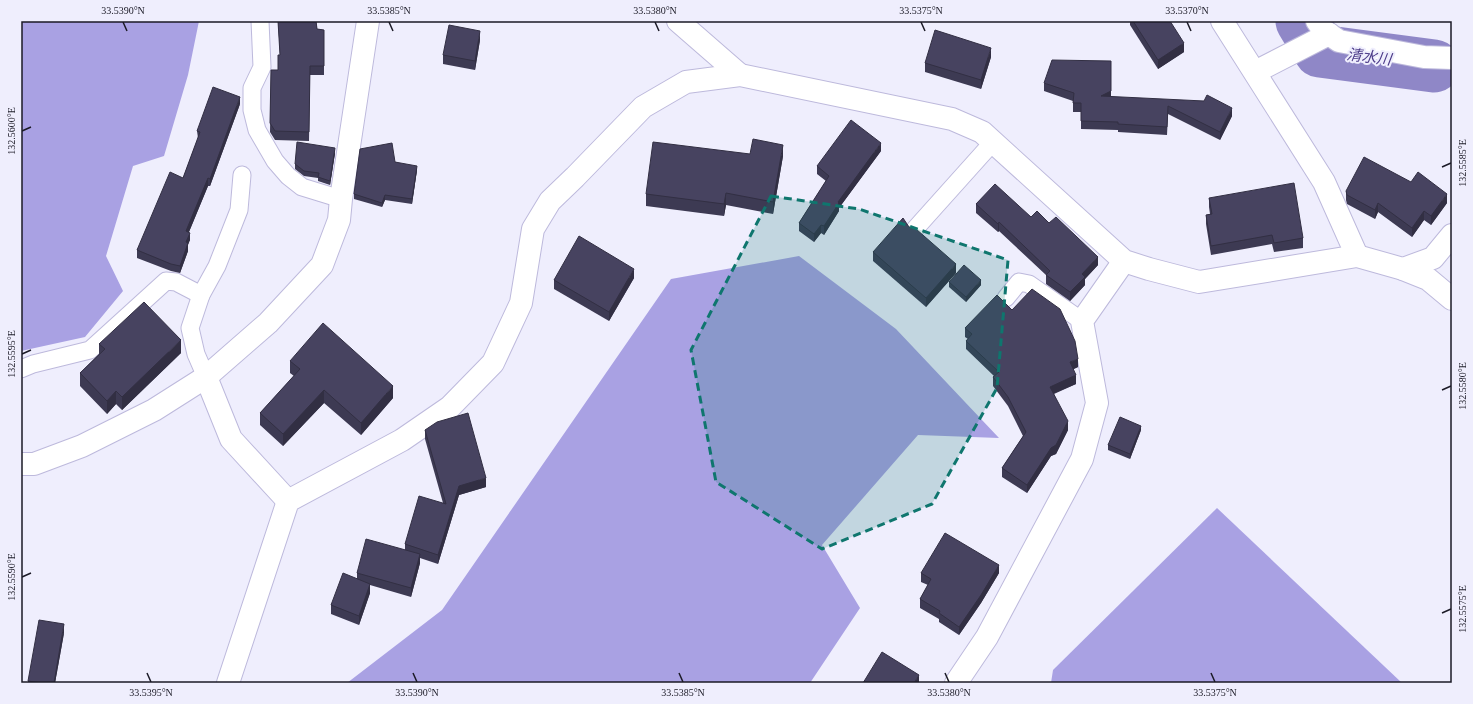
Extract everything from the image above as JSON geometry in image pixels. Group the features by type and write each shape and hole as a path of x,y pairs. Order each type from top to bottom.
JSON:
{"street":[{"path":"21,464 34,464 82,446 154,410 206,377 268,323 322,265 339,220 368,21"},
{"path":"678,21 740,75"},
{"path":"1222,21 1324,182 1357,256"},
{"path":"1254,72 1323,27 1339,41 1424,56 1452,58"},
{"path":"228,683 288,501 402,440 450,407 493,363 521,303 533,229 550,201 643,107 686,82 740,75 952,119 982,132 1124,261 1149,269 1199,282 1357,256 1403,269 1428,279 1452,298"},
{"path":"1403,269 1433,258 1452,235"},
{"path":"956,683 987,637 1082,459 1097,403 1082,321 1124,261"},
{"path":"206,377 231,439 288,501"}],"lane":[{"path":"260,21 262,67 252,88 252,110 257,130 276,161 288,176 302,187 341,199"},
{"path":"915,229 993,142"},
{"path":"206,377 196,354 190,328 201,295 217,266 239,210 242,175"},
{"path":"21,369 33,364 90,350 166,281 176,282 201,295"},
{"path":"1006,298 1019,282 1029,284 1082,321"}],"highlighted area":[{"path":"771,196 859,209 1008,260 997,388 932,504 822,549 716,482 691,350"}],"shaded area":[{"path":"21,21 199,21 188,75 164,156 133,166 106,256 123,291 85,337 21,351"},
{"path":"799,256 896,329 999,438 918,435 822,545 860,608 810,683 347,683 442,610 671,279"},
{"path":"1217,508 1402,683 1051,683 1053,670"}],"building":[{"path":"278,21 316,21 317,29 324,30 324,66 310,66 309,132 275,131 270,123 271,70 278,70 278,55 280,55"},
{"path":"1133,21 1170,21 1184,43 1158,60"},
{"path":"449,25 480,31 475,61 443,55"},
{"path":"935,30 991,48 981,80 925,63"},
{"path":"1052,60 1111,61 1111,91 1101,96 1204,101 1207,95 1232,108 1220,132 1168,106 1167,127 1118,124 1118,122 1081,121 1081,103 1073,103 1074,93 1044,83"},
{"path":"213,87 240,97 210,179 208,178 186,231 190,233 186,242 188,243 180,266 171,264 137,250 170,172 183,178 200,132 197,131"},
{"path":"851,120 881,143 838,202 839,203 824,226 821,225 814,234 799,223 829,176 817,166"},
{"path":"753,139 783,145 773,202 726,193 724,204 646,194 653,142 750,154"},
{"path":"297,142 335,148 330,181 318,177 319,173 304,171 295,164"},
{"path":"392,143 395,162 417,166 412,199 385,195 382,203 354,194 360,149"},
{"path":"1364,157 1411,182 1418,172 1447,194 1431,216 1424,211 1412,228 1378,203 1375,210 1347,195 1346,191"},
{"path":"1294,183 1303,238 1274,243 1272,235 1211,246 1206,215 1212,214 1209,198"},
{"path":"995,184 1031,217 1037,211 1049,223 1056,217 1098,257 1082,274 1085,277 1070,292 1046,275 1050,271 999,222 998,224 976,204"},
{"path":"903,218 909,227 916,229 956,264 926,298 873,252"},
{"path":"579,236 634,269 609,312 554,280"},
{"path":"964,265 981,280 966,297 949,282"},
{"path":"1032,289 1060,309 1075,341 1078,359 1070,362 1076,375 1050,387 1068,421 1056,445 1051,448 1027,485 1002,468 1026,432 1008,397 993,377 999,372 966,341 972,334 965,328 997,295 1012,310"},
{"path":"144,302 181,340 122,397 116,391 107,401 80,373 105,349 99,344"},
{"path":"323,323 393,386 361,423 324,390 283,434 260,413 300,369 290,361"},
{"path":"468,413 486,478 459,486 438,555 405,544 419,496 446,504 425,430 437,422"},
{"path":"1120,417 1141,426 1130,454 1108,445"},
{"path":"945,533 999,565 959,627 939,613 940,611 920,599 931,579 921,573"},
{"path":"366,539 420,554 411,588 357,573"},
{"path":"343,573 370,584 359,616 331,605"},
{"path":"39,620 64,624 54,683 28,681"},
{"path":"882,652 919,675 914,683 863,683"}],"waterway":[{"name":"清水川","path":"1302,21 1320,51 1434,66"}]}
